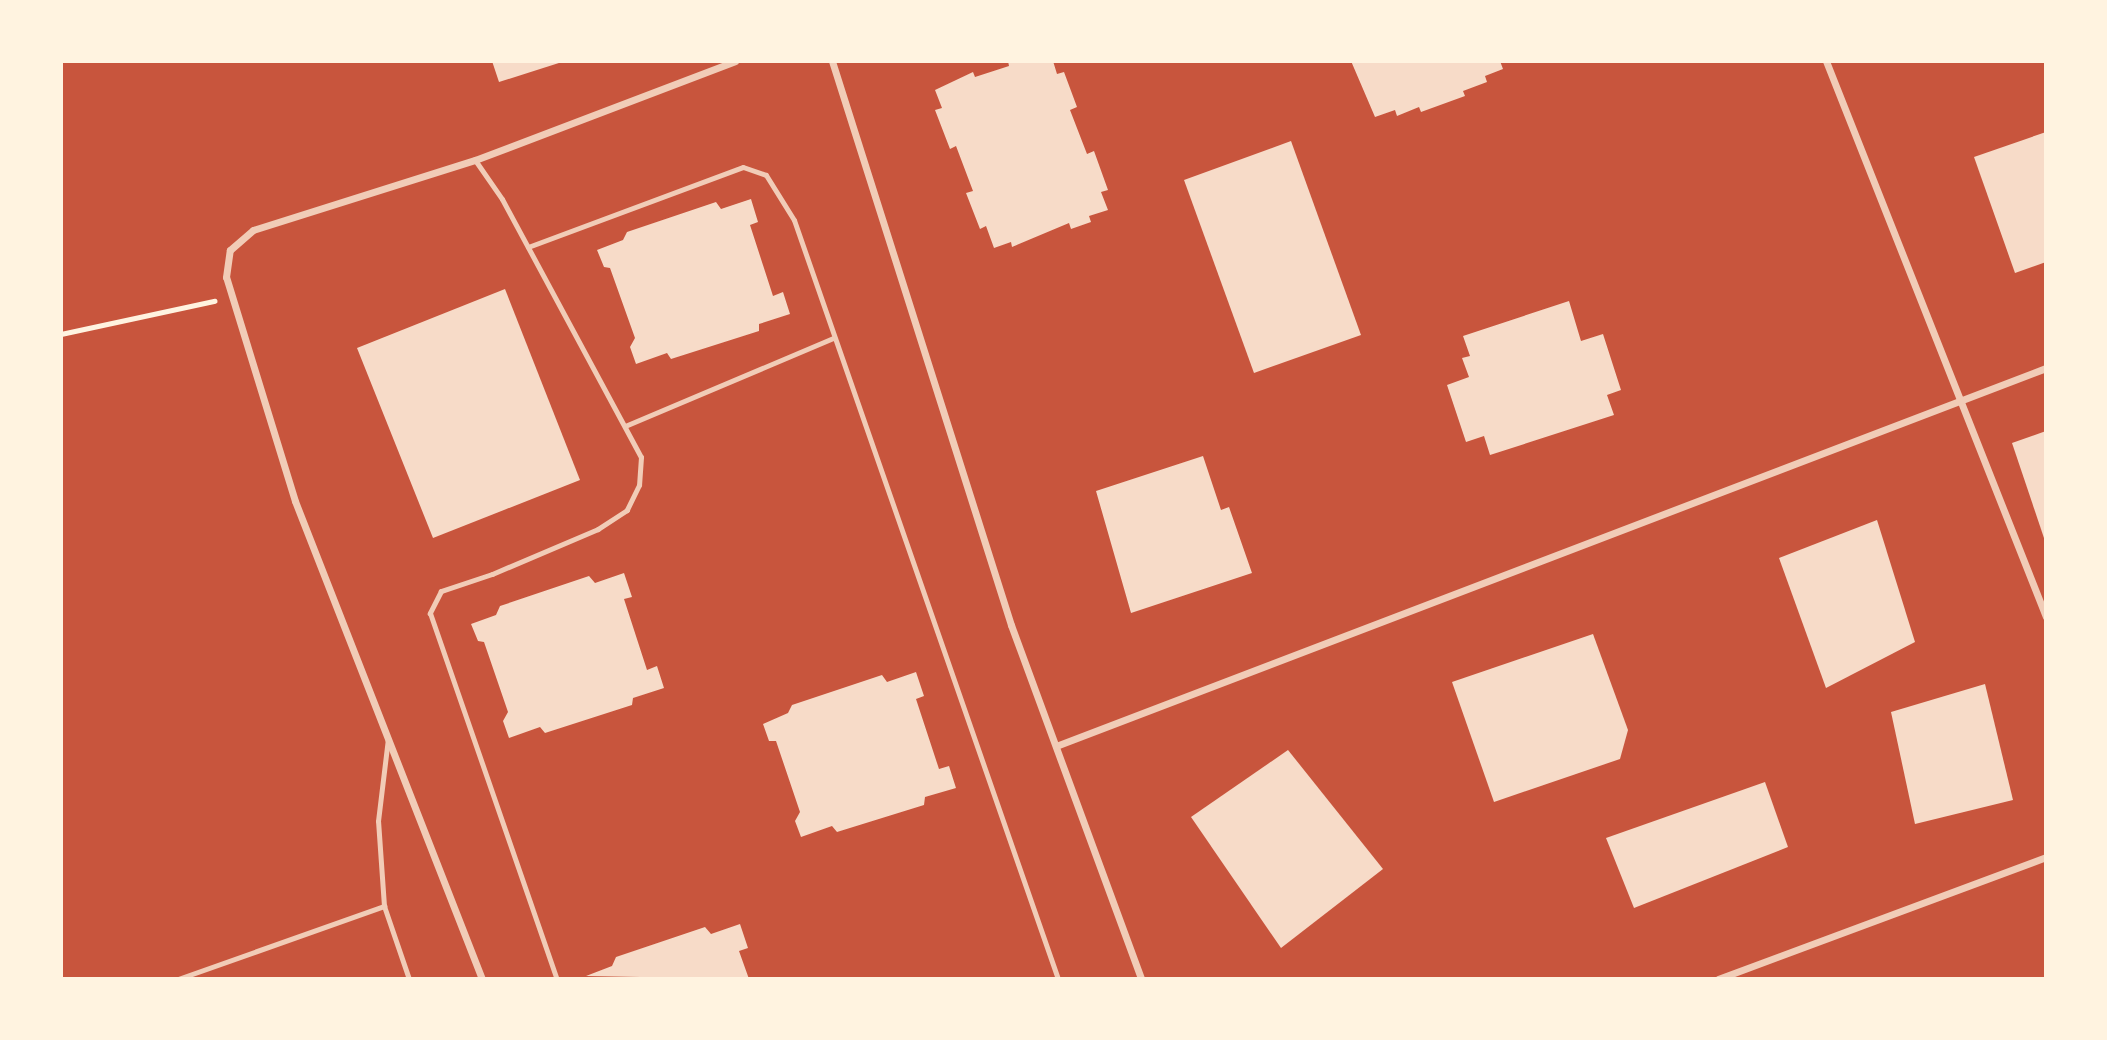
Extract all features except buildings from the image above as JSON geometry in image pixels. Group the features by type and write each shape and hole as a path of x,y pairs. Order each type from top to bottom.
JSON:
{"street":[{"path":"482,979 295,500 226,277 230,250 254,230 475,160 735,61"},
{"path":"832,61 1011,625 1141,979"},
{"path":"1826,61 2046,617"},
{"path":"1056,746 2046,368"},
{"path":"1718,979 2046,857"}],"lane":[{"path":"475,160 528,247 641,457 639,485 628,510 598,529 441,591 430,613 557,979"},
{"path":"528,247 743,167 765,175 794,220 1058,979"},
{"path":"625,426 833,338"},
{"path":"388,738 378,821 384,906 409,979"},
{"path":"177,979 384,906"}],"path":[{"path":"61,334 232,297"}]}
